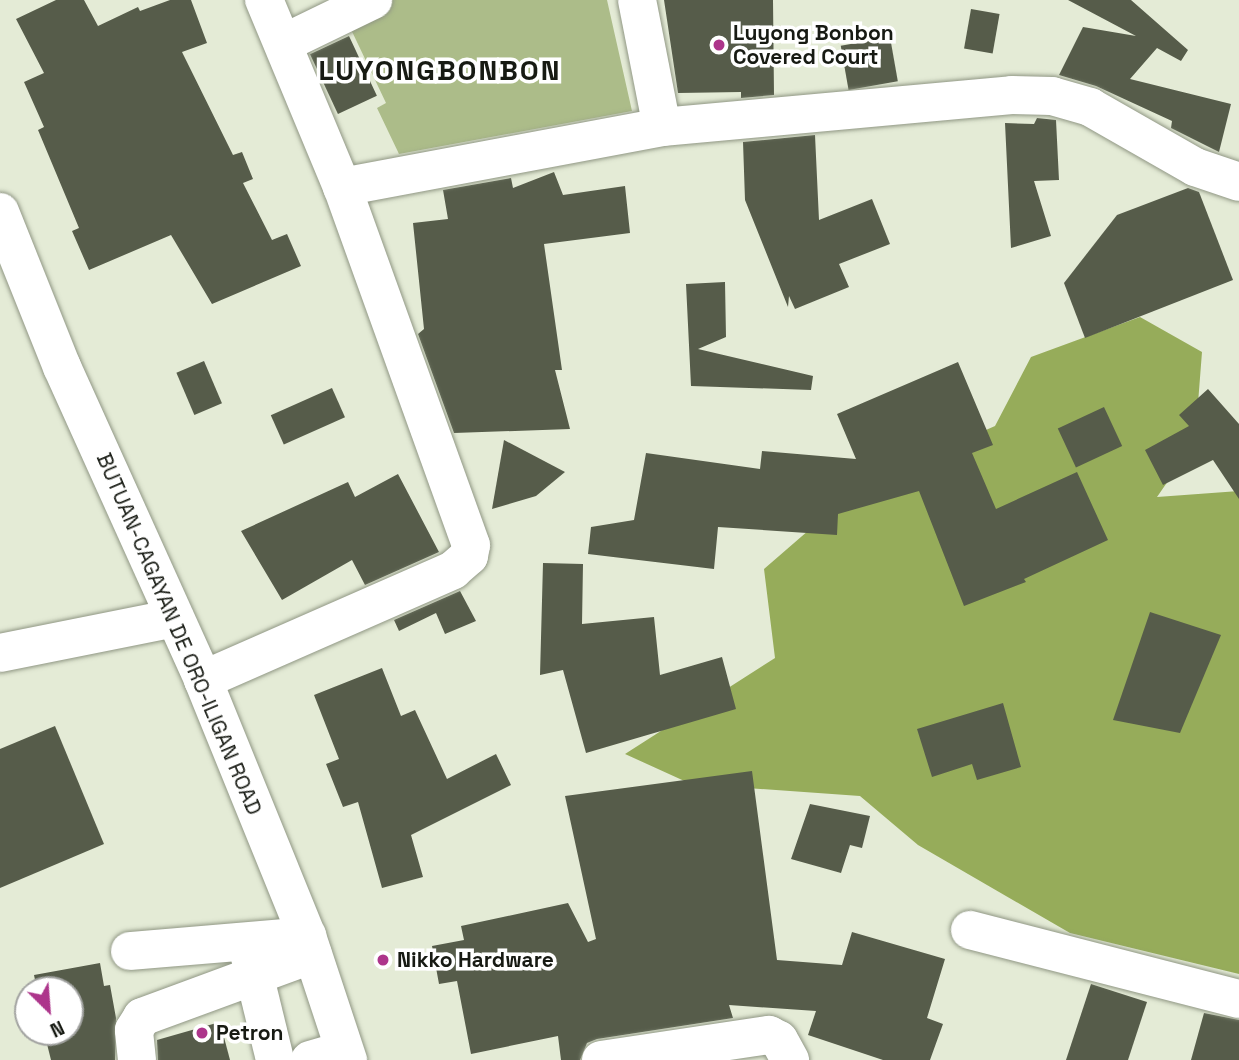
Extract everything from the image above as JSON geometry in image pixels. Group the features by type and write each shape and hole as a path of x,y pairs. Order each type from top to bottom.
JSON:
{"main road":[{"path":"202,680 453,569 468,555 471,545 342,187 264,0"},
{"path":"284,43 373,0"},
{"path":"637,0 662,127"},
{"path":"342,187 662,127 1012,95 1052,96 1090,107 1195,167 1239,182"},
{"name":"BUTUAN-CAGAYAN DE ORO-ILIGAN ROAD","path":"0,212 62,367 202,680 310,945 334,1057"},
{"path":"0,653 175,618"},
{"path":"970,930 1239,999"},
{"path":"137,1060 134,1030 142,1017 250,959 310,945"},
{"path":"130,951 250,959"},
{"path":"250,959 275,1060"},
{"path":"625,1058 769,1035 779,1040 790,1060"}],"green space":[{"path":"392,0 607,0 632,111 399,154 377,108 386,103 347,21"},
{"path":"1140,317 1202,352 1195,442 1157,497 1239,491 1239,974 1070,933 918,845 860,796 691,784 625,754 775,658 764,569 861,485 995,426 1031,357"}],"building":[{"path":"56,0 84,0 98,26 138,7 140,11 170,0 191,0 207,43 182,52 233,155 242,152 253,179 243,183 272,240 287,234 301,266 212,304 171,235 89,270 72,231 79,228 38,130 44,127 24,82 44,73 16,19"},
{"name":"Luyong Bonbon Covered Court","path":"664,0 773,0 774,95 741,98 741,92 678,93"},
{"path":"1068,0 1131,0 1188,50 1181,61 1157,48 1130,79 1231,104 1219,152 1171,128 1172,121 1096,86 1059,75 1083,27 1136,36"},
{"path":"971,9 1000,14 993,53 964,48"},
{"path":"349,36 377,96 338,114 310,54"},
{"path":"890,37 898,81 849,90 841,46"},
{"path":"1037,118 1056,120 1059,180 1034,181 1051,236 1011,248 1005,123 1034,124"},
{"path":"815,135 819,220 872,199 890,244 839,264 849,287 795,309 789,296 788,307 745,200 743,142"},
{"path":"554,172 563,195 625,186 630,233 544,244 562,370 555,370 570,429 454,433 418,334 424,329 413,223 448,219 443,190 511,178 513,188"},
{"path":"1188,188 1199,192 1233,280 1085,338 1064,283 1117,215"},
{"path":"725,282 726,337 698,349 813,376 811,390 691,386 686,284"},
{"path":"204,361 222,403 194,415 176,373"},
{"path":"958,362 993,445 972,453 996,509 1077,472 1108,540 1024,579 1026,582 964,606 919,491 838,514 837,535 718,527 714,569 588,554 591,527 634,520 646,453 760,469 762,451 856,459 837,414"},
{"path":"332,388 345,417 284,444 271,415"},
{"path":"1208,389 1239,424 1239,499 1213,460 1163,485 1145,450 1189,426 1179,415"},
{"path":"1104,407 1122,446 1076,468 1058,429"},
{"path":"504,440 565,472 536,496 492,509"},
{"path":"398,474 439,552 365,585 352,560 282,600 241,531 348,482 355,497"},
{"path":"543,563 583,564 582,624 654,617 660,675 722,657 736,709 586,753 563,670 540,675"},
{"path":"460,591 476,621 445,634 436,613 399,631 394,620"},
{"path":"1150,612 1221,635 1180,733 1113,720"},
{"path":"382,668 401,716 415,710 447,779 496,754 511,785 411,835 423,877 382,888 358,802 343,807 326,764 339,759 314,695"},
{"path":"1003,703 1021,767 977,780 972,764 932,777 917,729"},
{"path":"55,726 104,844 0,888 0,749"},
{"path":"752,771 777,960 842,965 852,932 945,959 927,1018 943,1024 930,1060 883,1060 808,1035 816,1011 729,1005 733,1018 597,1039 587,1043 580,1060 561,1060 558,1036 471,1054 457,981 439,984 432,946 464,940 461,926 568,903 588,942 596,939 565,796"},
{"path":"810,804 870,816 862,848 850,845 841,873 791,859"},
{"path":"100,963 104,986 110,985 116,1018 115,1060 51,1060 48,1046 84,1046 84,976 34,975"},
{"path":"1091,984 1147,1002 1128,1060 1066,1060"},
{"path":"1204,1013 1239,1020 1239,1060 1191,1060"},
{"name":"Petron","path":"220,1022 230,1060 158,1060 157,1040"}],"place":[{"name":"Luyong Bonbon Covered Court","path":"719,45"},
{"name":"Nikko Hardware","path":"383,960"},
{"name":"Petron","path":"202,1033"}],"district":[{"name":"LUYONGBONBON","path":"440,70"}]}
